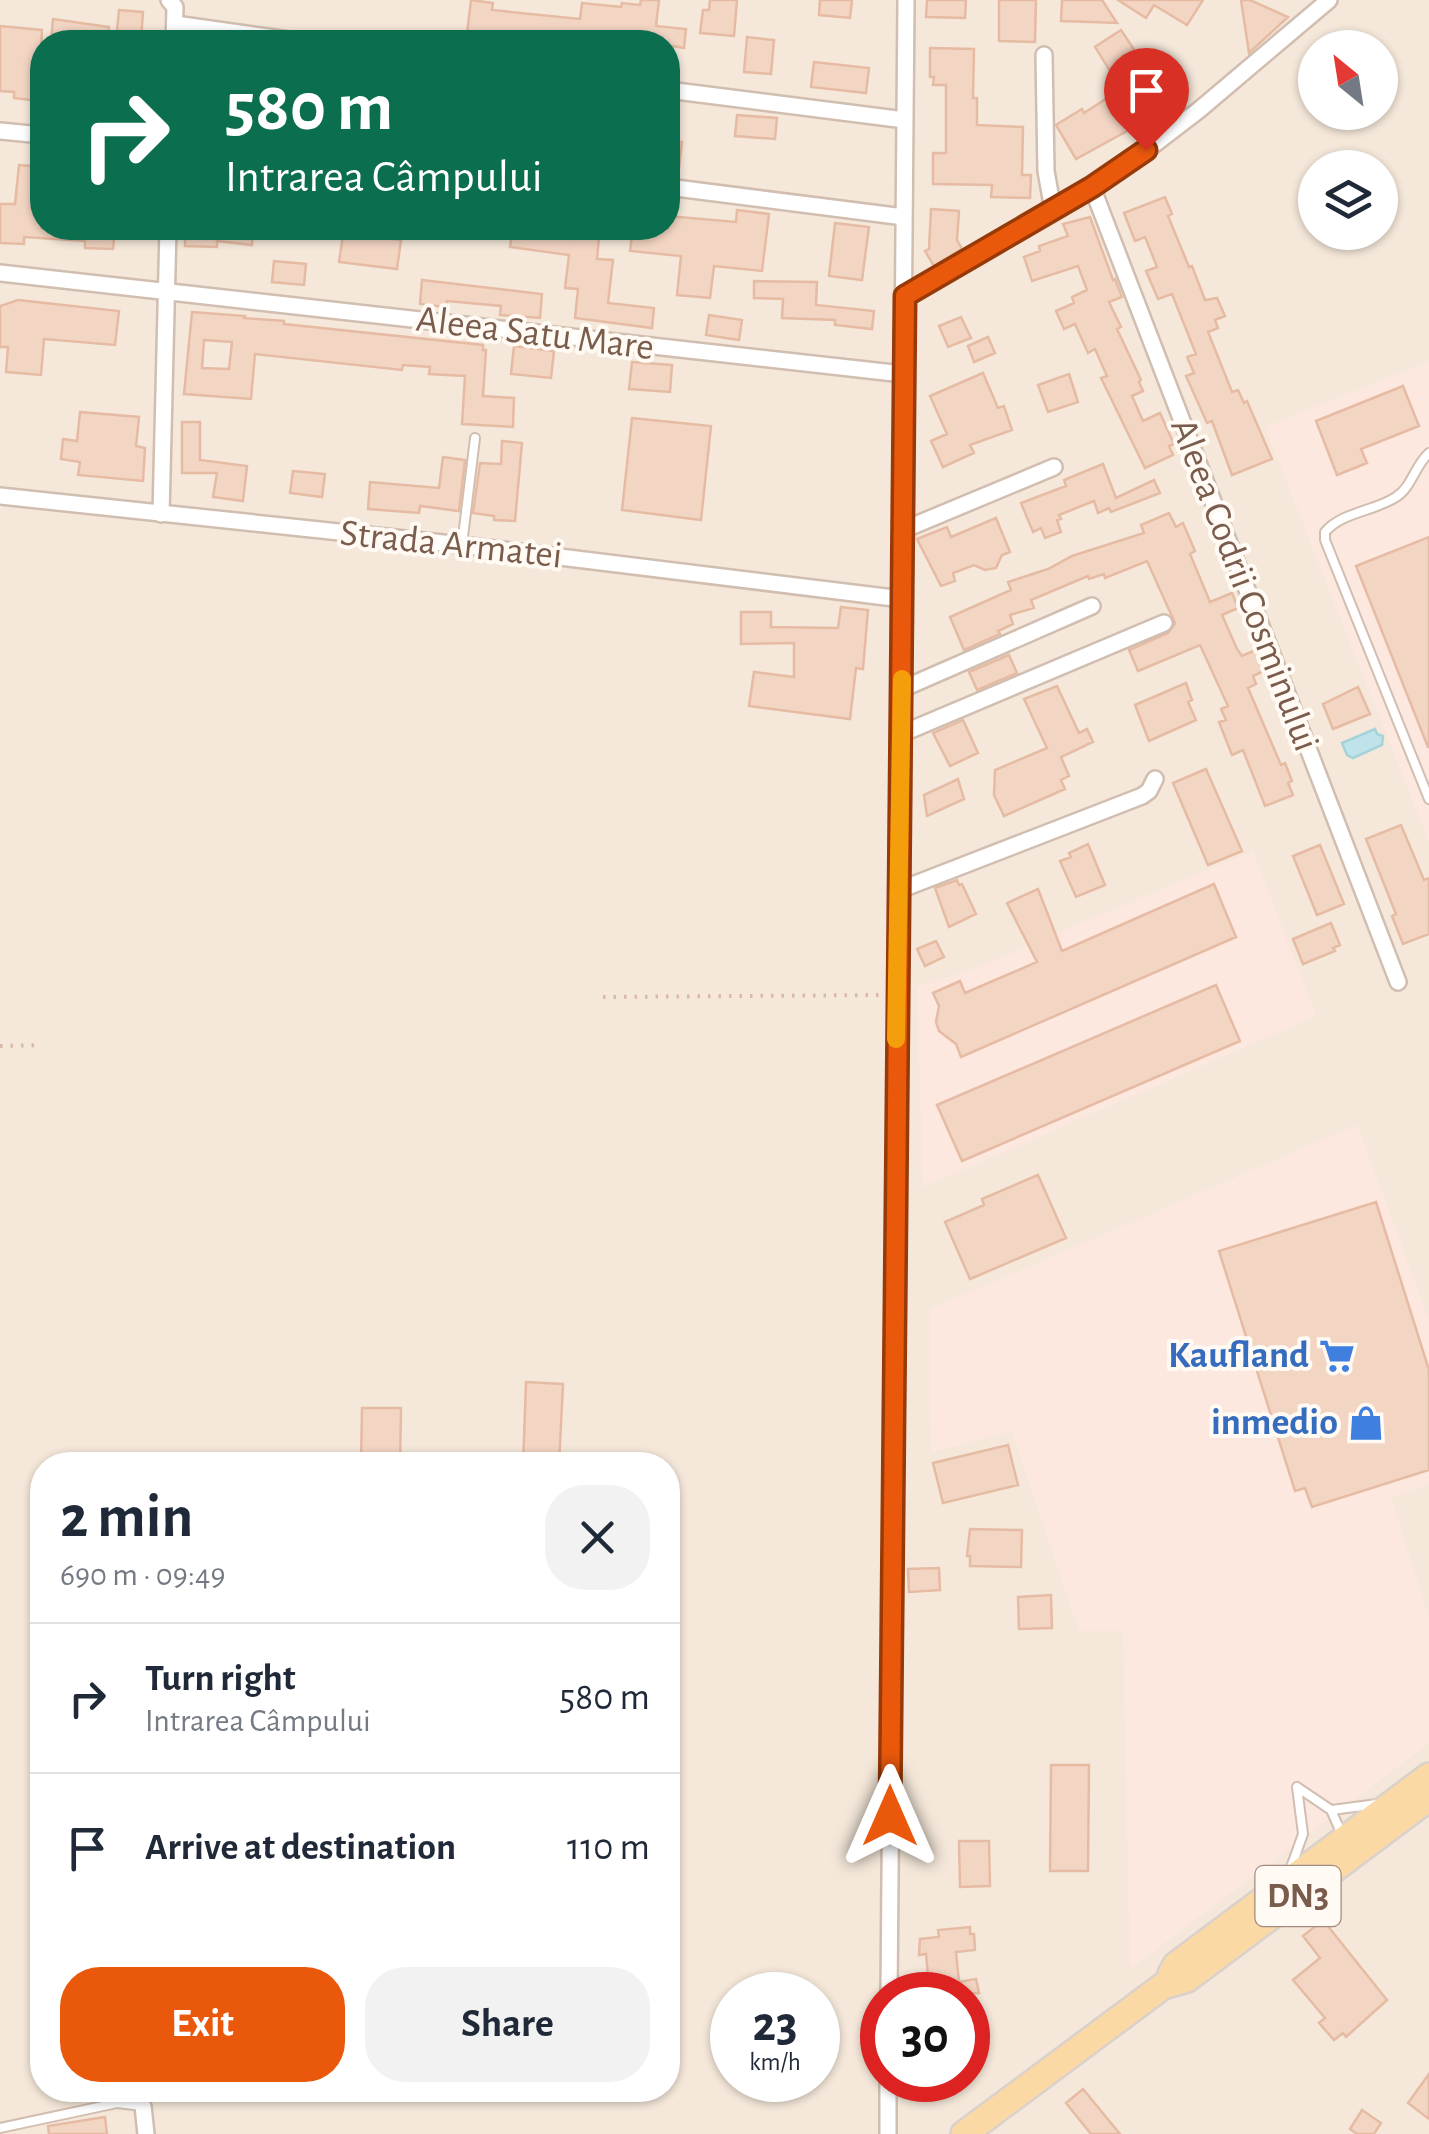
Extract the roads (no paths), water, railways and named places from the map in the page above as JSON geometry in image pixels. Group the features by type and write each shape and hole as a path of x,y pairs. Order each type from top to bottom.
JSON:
{"main road":[{"name":"DN3","path":"1163,1986 1176,1965 1429,1776"},
{"name":"DN3","path":"964,2134 1163,1986 1187,1978 1429,1798"}],"street":[{"path":"889,1972 906,0"},
{"path":"905,296 1092,187 1189,119 1329,0"},
{"path":"170,1 175,30"},
{"path":"175,24 218,30"},
{"path":"1044,55 1046,171 1053,210"},
{"path":"680,92 905,120"},
{"path":"0,130 30,133"},
{"name":"Aleea Codrii Cosminului","path":"1092,187 1398,982"},
{"path":"680,189 904,217"},
{"path":"161,514 168,240"},
{"name":"Aleea Satu Mare","path":"0,272 903,374"},
{"path":"903,530 1054,468"},
{"name":"Strada Armatei","path":"0,496 462,545 902,599"},
{"path":"902,689 1092,606"},
{"path":"900,734 1164,623"},
{"path":"897,892 1142,796 1155,780"},
{"path":"888,2102 888,2134"},
{"path":"143,2106 146,2134"}],"lane":[{"path":"462,545 475,438"},
{"path":"1429,452 1401,494 1338,522 1325,532 1325,540 1429,799"},
{"path":"1281,1886 1296,1859 1302,1834 1297,1787 1331,1810 1343,1839 1336,1861 1320,1880"},
{"path":"1331,1810 1396,1800"},
{"path":"0,2128 117,2102 143,2106"}],"water":[{"path":"1375,729 1383,736 1382,745 1353,758 1347,755 1342,743"}],"place":[{"name":"Kaufland","path":"1337,1356"},
{"name":"inmedio","path":"1366,1423"}]}
